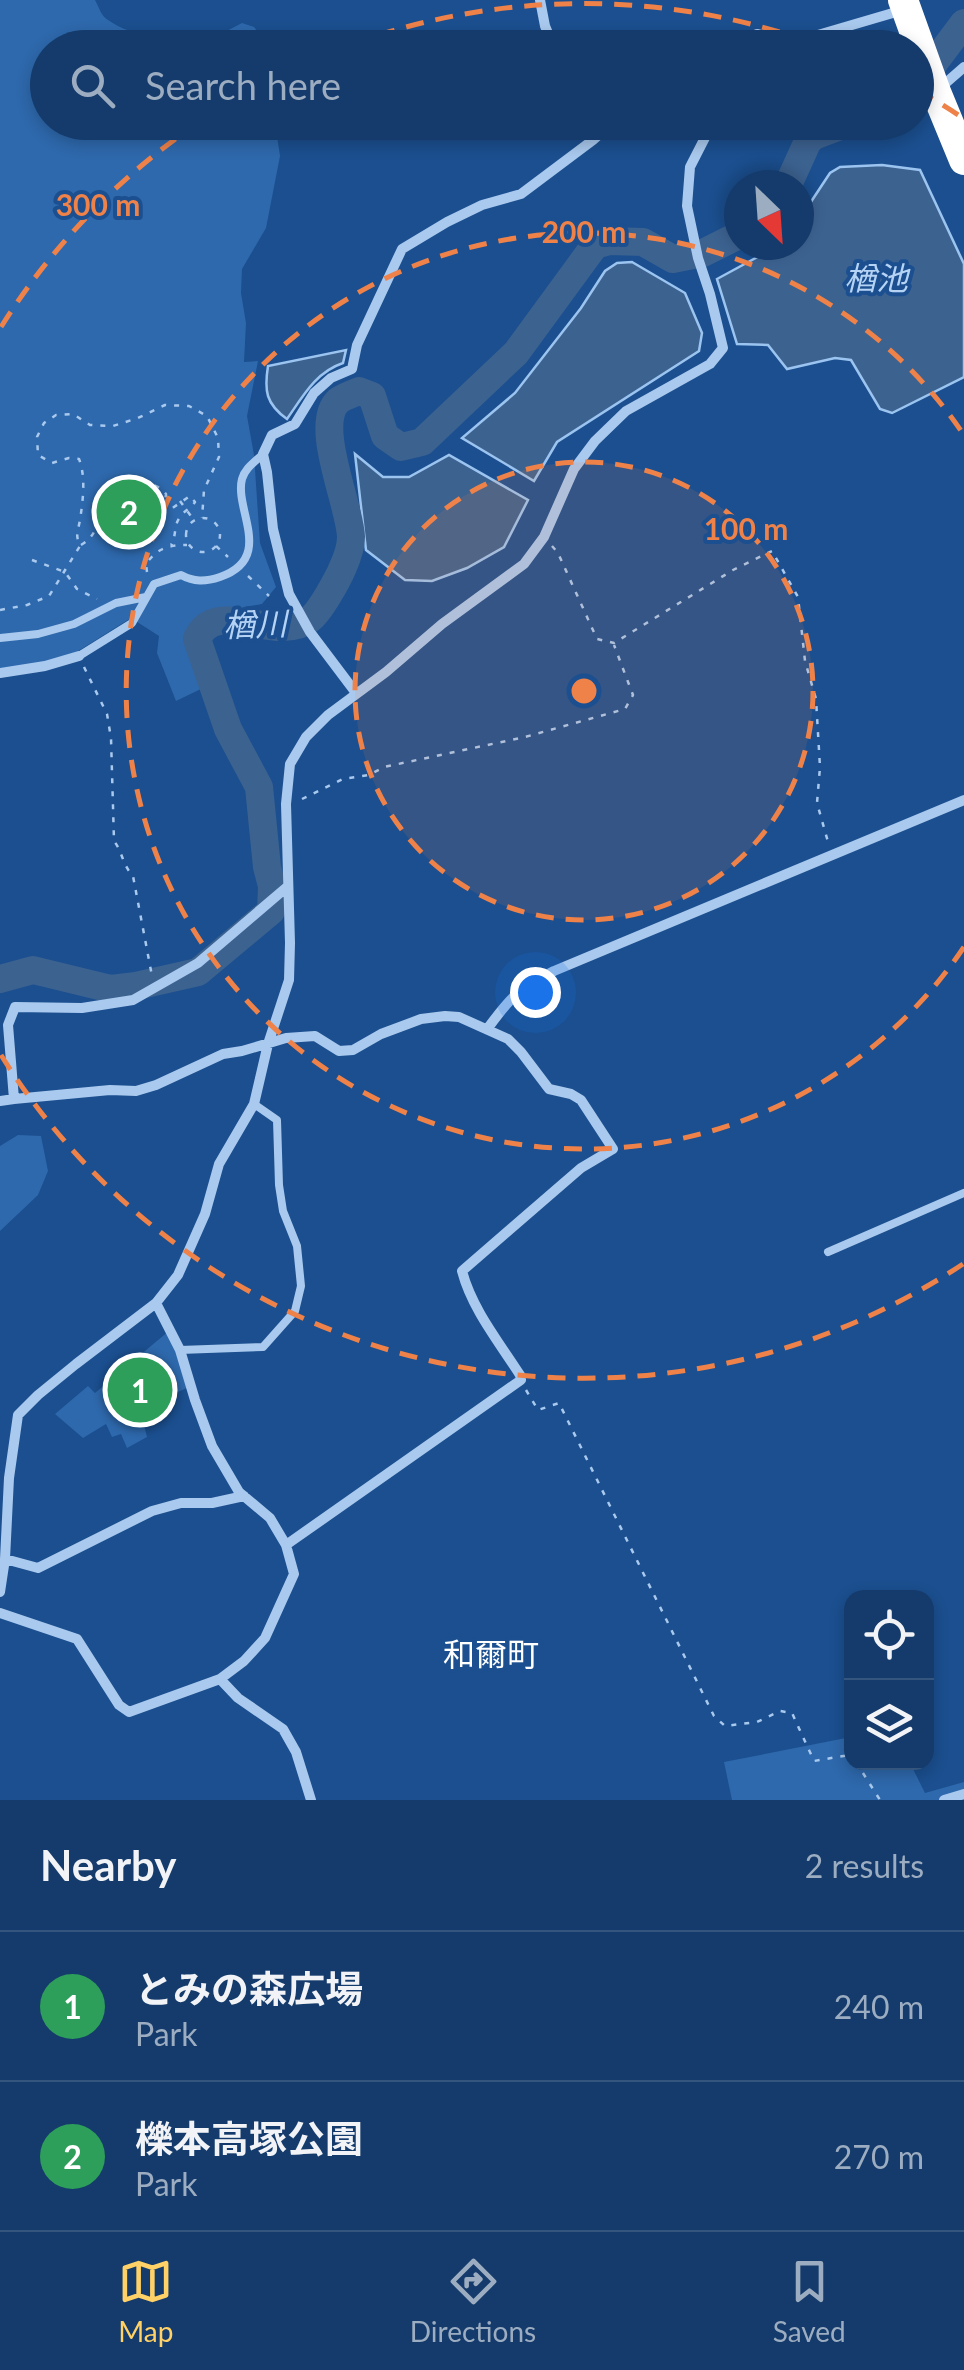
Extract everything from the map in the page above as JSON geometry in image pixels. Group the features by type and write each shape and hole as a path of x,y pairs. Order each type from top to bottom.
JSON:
{"highway":[{"path":"909,3 917,30"},
{"path":"934,85 964,160"}],"street":[{"path":"540,0 547,30"},
{"path":"832,30 909,3"},
{"path":"936,92 964,68"},
{"path":"356,693 318,643 289,594 273,529 262,454 272,435 296,424 314,393 330,378 352,370 357,345 402,249 482,205 521,194 593,140"},
{"path":"0,1592 8,1478 18,1415 156,1303 178,1275 205,1214 219,1164 254,1104 288,980 286,804 290,764 298,750 328,715 524,564 544,537 574,469 594,441 626,410 710,364 723,348 687,206 690,167 704,140"},
{"path":"0,673 79,656"},
{"path":"488,1028 520,990 554,971 964,800"},
{"path":"14,1098 8,1025 15,1008 82,1008 133,1000 198,963 287,887"},
{"path":"0,1101 136,1091 223,1054 286,1038 315,1036 339,1052 353,1050 381,1034 420,1020 460,1017 508,1039 549,1089 581,1100 613,1149 581,1168 462,1271 484,1319 521,1380 286,1544"},
{"path":"0,1614 76,1638 119,1704 129,1712 220,1679 265,1638 294,1574 286,1544 270,1518 239,1492 212,1446 180,1350 156,1303"},
{"path":"5,1559 38,1568 152,1511 180,1503 212,1503 244,1496"},
{"path":"220,1679 238,1698 284,1728 311,1800"},
{"path":"944,1800 964,1794"}],"lane":[{"path":"79,656 132,623 154,584 181,575 194,582 222,577 245,559 250,536 241,482 246,469 262,454"},
{"path":"0,638 38,634 74,624 116,604 146,596"},
{"path":"180,1350 263,1346 296,1311 301,1286 297,1246 283,1211 279,1185 277,1120 254,1104"},
{"path":"828,1252 964,1193"}],"path":[{"path":"80,546 76,535 84,472 79,459 52,463 38,455 37,437 44,423 56,415 73,414 90,425 113,426 165,405 188,406 206,416 218,438 219,457 204,490 202,518"},
{"path":"0,610 49,596 80,546 95,532 104,497 115,500 109,533 113,540 119,538 126,511 140,516 146,509 134,484 142,479 166,494 164,509 171,509 190,496 195,502 181,514 171,545"},
{"path":"180,501 194,520"},
{"path":"202,518 210,519 220,531 216,546 202,552 188,545 186,536 187,527 202,518"},
{"path":"544,537 558,553 597,640 614,643 732,570 772,551 798,597 806,661 816,699 820,767 817,803 831,854"},
{"path":"154,584 148,580 146,564 154,553 171,545 188,545"},
{"path":"32,560 66,572 77,589 94,599 116,604"},
{"path":"286,804 384,766 525,737 625,709 633,695 614,643"},
{"path":"79,656 106,714 111,738 114,841 123,866 132,876 157,986"},
{"path":"521,1380 538,1410 559,1403 714,1716 725,1726 756,1722 780,1711 792,1714 814,1761 844,1756"},
{"path":"861,1770 880,1800"}],"shaded area":[{"path":"0,0 95,0 104,16 130,30 30,30 30,140 278,140 280,156 266,228 242,269 241,293 246,323 244,362 258,361 247,416 260,543 276,587 262,604 207,614 186,646 203,688 176,701 157,653 159,636 131,618 75,653 0,671"},
{"path":"242,23 256,30 229,30"},
{"path":"18,1135 41,1136 48,1171 38,1195 0,1231 0,1146"},
{"path":"170,1330 189,1387 140,1409 147,1437 127,1448 121,1434 112,1437 106,1424 83,1438 55,1414 88,1386 95,1393"},
{"path":"844,1738 844,1770 914,1770 925,1793 964,1782 964,1800 732,1800 724,1762"}],"water":[{"name":"楢池","path":"882,165 920,170 964,264 964,377 892,413 880,409 851,360 835,358 787,369 768,345 737,344 717,279 752,260 814,260 814,197 830,173 840,167"},
{"path":"632,262 685,293 702,333 699,351 557,442 534,481 462,438 515,393 605,271 617,263"},
{"path":"346,350 343,363 318,379 287,419 275,408 267,390 268,366"},
{"path":"355,454 383,477 409,477 449,455 528,500 504,547 467,568 432,581 405,580 366,550"}],"waterway":[{"name":"楢川","path":"934,63 964,23"},
{"name":"楢川","path":"795,170 809,140"},
{"name":"楢川","path":"0,979 33,970 111,989 198,972 271,911 272,886 259,787 228,729 197,639 206,627 218,621 296,626 310,619 328,595 350,548 351,537 329,428 331,412 338,401 359,391 372,396 385,436 401,447 422,442 516,353 595,245 609,241 643,242 673,259 703,253 724,242"}],"place":[{"name":"櫟本高塚公園","path":"129,512"},
{"name":"とみの森広場","path":"140,1390"}],"district":[{"name":"和爾町","path":"491,1655"}]}
